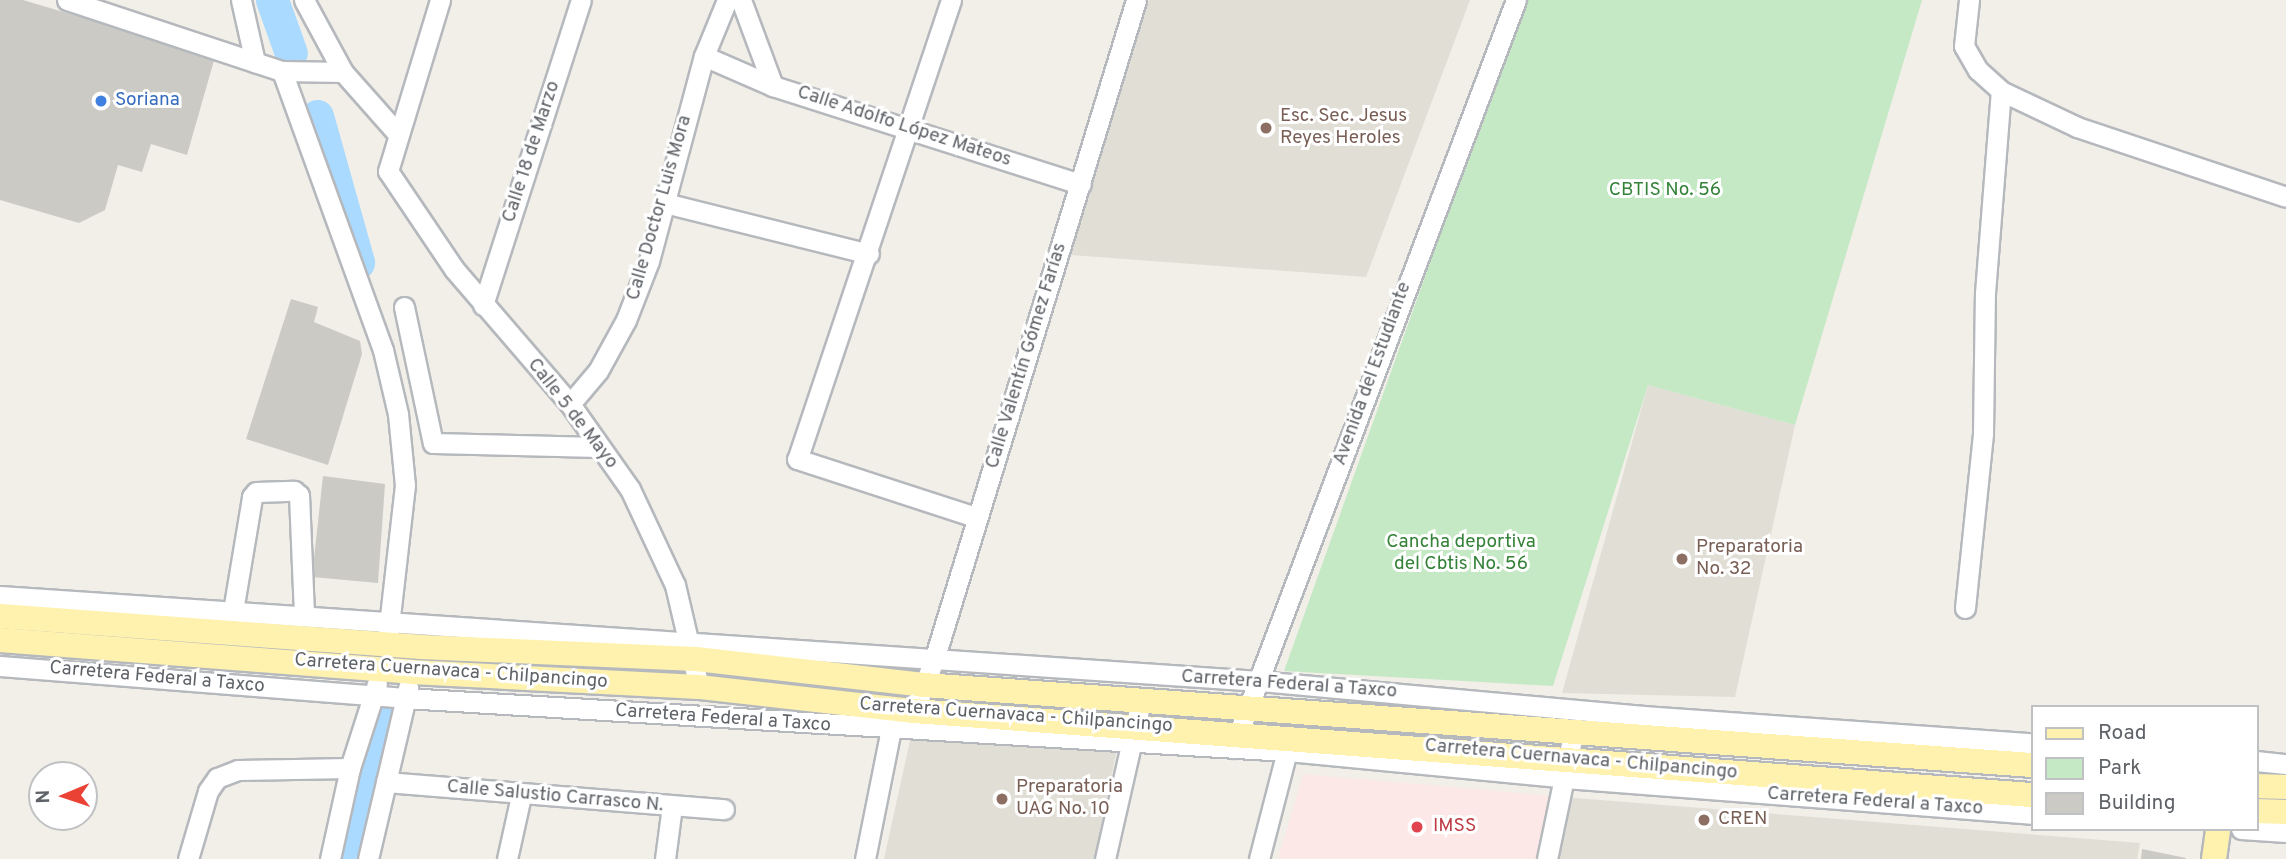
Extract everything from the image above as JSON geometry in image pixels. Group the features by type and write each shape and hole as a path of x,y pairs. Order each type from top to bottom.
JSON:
{"main road":[{"name":"Carretera Cuernavaca - Chilpancingo","path":"0,616 388,633 420,647 693,651 924,685 1250,707 1573,735 1931,746 2030,765"},
{"name":"Carretera Cuernavaca - Chilpancingo","path":"0,640 412,672 699,687 1079,730 1356,750 1567,769 1932,787 2030,795"},
{"path":"2258,786 2286,786"},
{"path":"2258,811 2286,812"},
{"path":"2214,859 2218,831"}],"street":[{"path":"67,0 282,71 343,72"},
{"path":"241,0 255,62"},
{"path":"304,0 343,72 397,133"},
{"path":"397,133 440,0"},
{"name":"Calle 18 de Marzo","path":"483,304 581,0"},
{"name":"Calle Doctor Luis Mora","path":"570,404 598,371 626,320 665,203 704,56 727,0"},
{"name":"Calle Adolfo López Mateos","path":"741,0 773,86 909,127 1081,184"},
{"path":"951,0 869,254 797,459 976,517"},
{"name":"Calle Valentín Gómez Farías","path":"914,711 934,660 1136,0"},
{"name":"Avenida del Estudiante","path":"1236,741 1516,0"},
{"path":"1969,0 1964,46 1978,70 2001,91 2077,127 2286,197"},
{"path":"704,56 773,86"},
{"path":"282,71 383,350 398,414 405,485 388,633 374,696 350,768 330,859"},
{"path":"1965,608 1983,433 1984,293 2001,91"},
{"name":"Calle 5 de Mayo","path":"397,133 388,171 483,304 570,404 630,489 674,584 693,651 699,687"},
{"path":"665,203 869,254"},
{"path":"404,307 433,443 599,447"},
{"path":"233,611 252,497 256,492 294,491 299,495 304,616"},
{"name":"Carretera Federal a Taxco","path":"0,596 304,616 388,633 425,623 693,651 934,660 1259,681 1931,746 2030,743"},
{"path":"368,859 425,623"},
{"name":"Carretera Federal a Taxco","path":"0,666 374,696 891,729 1079,730"},
{"path":"1397,719 1399,693"},
{"path":"1079,730 1083,696"},
{"path":"1105,859 1141,700"},
{"path":"865,859 891,729"},
{"path":"1547,859 1573,735"},
{"path":"1236,741 1287,751 1356,750"},
{"path":"1931,746 1932,787"},
{"path":"1259,859 1287,751"},
{"path":"2258,761 2286,764"},
{"path":"188,859 208,791 217,778 238,770 350,768"},
{"name":"Carretera Federal a Taxco","path":"1567,769 2030,814"},
{"name":"Calle Salustio Carrasco N.","path":"386,782 521,796 724,809"},
{"path":"507,859 521,796"},
{"path":"665,859 672,806"},
{"path":"2258,830 2286,832"}],"shaded area":[{"name":"Esc. Sec. Jesus Reyes Heroles","path":"1149,0 1470,0 1366,277 1071,255"},
{"name":"Preparatoria No. 32","path":"1648,385 1795,425 1735,697 1562,693"},
{"name":"Preparatoria UAG No. 10","path":"911,736 1117,749 1094,859 884,859"},
{"name":"IMSS","path":"1303,774 1554,796 1538,859 1278,859"},
{"name":"CREN","path":"1562,797 2140,843 2137,859 1547,859"}],"green space":[{"name":"CBTIS No. 56","path":"1524,0 1922,0 1795,425 1648,385 1553,686 1284,671"}],"building":[{"name":"Soriana","path":"0,0 23,0 215,57 187,155 151,144 142,172 118,165 105,210 79,223 0,200"},
{"path":"291,299 318,307 314,322 360,341 362,354 328,465 246,439"},
{"path":"323,476 385,484 378,583 312,577"},
{"path":"2142,849 2186,858 2186,859 2141,859"}],"waterway":[{"path":"272,0 291,53"},
{"path":"317,116 358,262"},
{"path":"341,859 377,703"}],"place":[{"name":"Soriana","path":"101,101"},
{"name":"Esc. Sec. Jesus Reyes Heroles","path":"1266,128"},
{"name":"Preparatoria No. 32","path":"1682,559"},
{"name":"Preparatoria UAG No. 10","path":"1002,799"},
{"name":"CREN","path":"1704,820"},
{"name":"IMSS","path":"1417,827"}],"park label":[{"name":"Cancha deportiva del Cbtis No. 56","path":"1461,554"}]}
